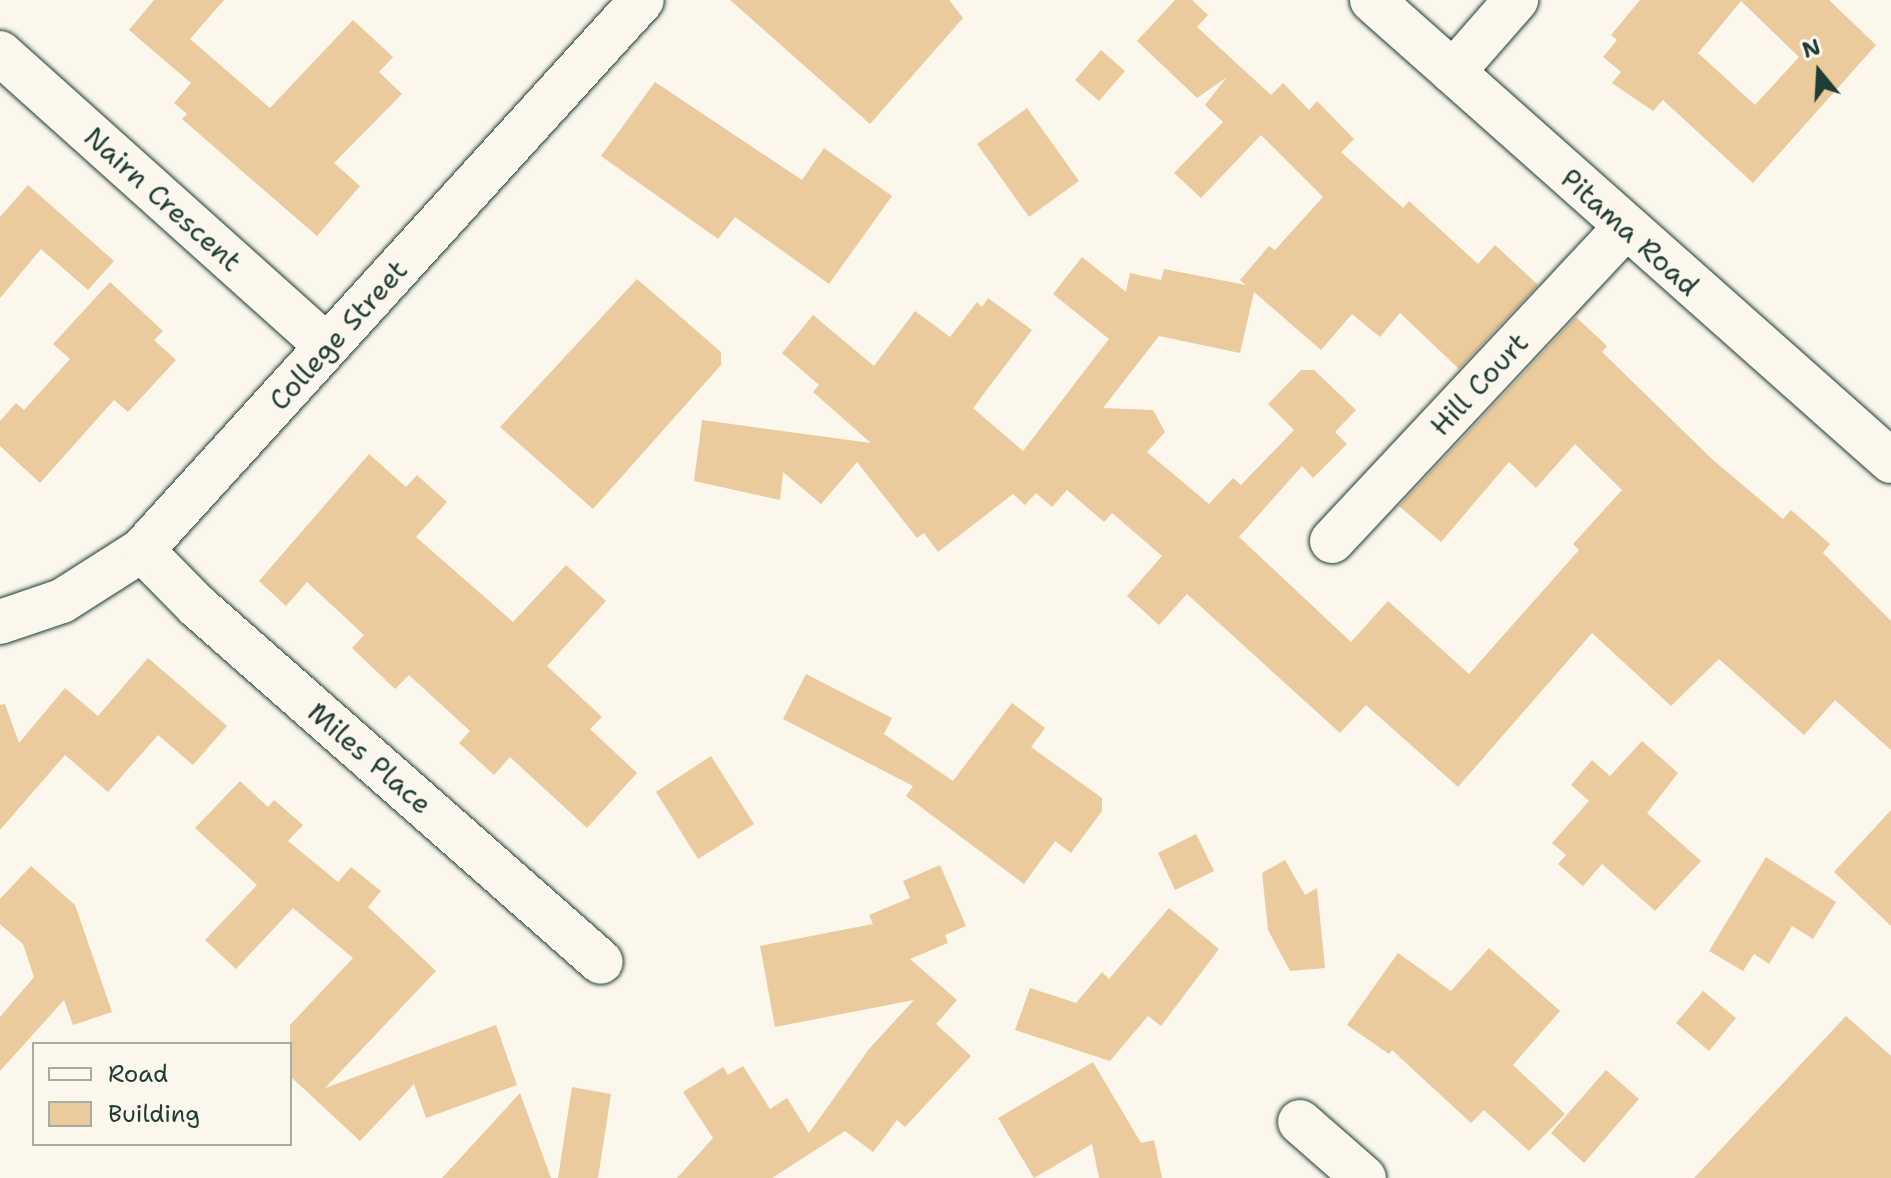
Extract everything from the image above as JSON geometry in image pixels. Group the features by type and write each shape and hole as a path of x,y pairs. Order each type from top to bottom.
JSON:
{"street":[{"name":"College Street","path":"0,622 62,601 142,550 642,0"},
{"name":"Pitama Road","path":"1372,0 1625,228 1891,461"},
{"path":"1453,72 1516,0"},
{"name":"Nairn Crescent","path":"0,53 326,346"},
{"name":"Hill Court","path":"1332,541 1625,228"},
{"name":"Miles Place","path":"142,550 197,606 601,962"},
{"path":"1300,1122 1364,1178"}],"building":[{"path":"154,0 224,0 190,39 270,108 353,20 393,57 379,72 402,94 334,163 360,186 317,236 182,119 187,114 174,103 191,83 129,30"},
{"path":"730,0 949,0 963,18 870,124"},
{"path":"1175,0 1192,0 1208,15 1197,27 1271,95 1283,83 1309,110 1317,101 1354,139 1341,152 1403,208 1409,201 1478,264 1495,245 1538,285 1459,369 1400,313 1380,337 1352,314 1321,350 1254,292 1240,353 1159,336 1103,408 1153,410 1165,432 1147,452 1209,504 1233,478 1241,485 1294,430 1268,404 1301,370 1314,370 1356,410 1335,432 1347,444 1313,478 1302,466 1239,537 1351,642 1388,601 1469,674 1579,550 1573,544 1622,490 1575,444 1536,488 1509,462 1441,542 1399,506 1576,317 1607,346 1602,352 1713,460 1783,519 1791,510 1830,544 1823,553 1891,621 1891,750 1835,700 1804,735 1719,659 1671,706 1592,633 1458,787 1366,705 1340,733 1187,594 1159,625 1127,596 1162,556 1112,513 1104,522 1067,490 1052,507 1036,493 1025,505 1013,494 938,552 924,533 917,538 857,462 821,504 783,472 780,500 694,481 702,420 871,443 813,392 819,385 782,353 813,315 874,366 915,311 950,337 977,302 982,307 988,298 1032,330 973,408 1023,451 1109,339 1053,294 1082,257 1126,292 1130,273 1161,280 1164,269 1246,285 1240,280 1269,246 1275,250 1323,197 1261,135 1201,198 1174,173 1223,122 1205,105 1227,77 1197,98 1137,41"},
{"path":"1640,0 1829,0 1876,45 1753,183 1663,100 1653,111 1612,83 1621,72 1603,57 1617,40 1611,35","holes":["1741,1 1799,57 1755,105 1698,53"]},
{"path":"1101,50 1125,71 1099,101 1075,80"},
{"path":"655,82 802,180 824,148 892,196 829,284 735,217 718,239 601,156"},
{"path":"1027,108 1079,181 1029,217 977,144"},
{"path":"28,185 114,261 88,290 41,249 0,298 0,217"},
{"path":"637,279 721,352 721,365 593,509 500,427"},
{"path":"110,282 163,331 154,340 176,360 128,412 114,400 40,483 0,446 0,421 16,403 24,410 70,359 53,344"},
{"path":"369,454 406,487 417,475 447,502 416,537 513,622 566,565 606,601 547,666 602,717 590,729 637,773 587,828 510,757 494,775 459,743 470,731 409,675 395,689 352,648 364,635 307,582 286,606 259,581"},
{"path":"148,658 227,726 193,765 158,735 108,792 65,755 0,830 0,705 5,704 19,743 65,688 98,716"},
{"path":"806,674 892,718 884,734 953,781 1012,703 1045,728 1031,747 1102,798 1102,811 1071,853 1055,841 1024,884 906,796 913,786 783,719"},
{"path":"1642,741 1678,773 1647,813 1701,861 1655,911 1602,864 1583,886 1558,864 1566,855 1552,843 1589,801 1571,785 1592,760 1610,776"},
{"path":"711,756 754,824 698,859 656,792"},
{"path":"240,781 268,807 274,800 303,825 288,841 338,882 351,867 381,891 368,907 436,971 325,1088 496,1025 517,1085 426,1118 414,1084 360,1141 292,1078 290,1042 290,1025 353,958 293,908 236,969 205,940 257,885 195,828"},
{"path":"1891,810 1891,926 1834,872"},
{"path":"1196,834 1214,871 1175,890 1158,853"},
{"path":"1766,857 1836,902 1813,939 1792,926 1769,964 1754,954 1743,971 1709,951"},
{"path":"1285,860 1305,895 1317,888 1325,968 1290,971 1268,930 1262,873"},
{"path":"940,865 966,926 945,935 948,943 910,959 957,1000 936,1024 971,1056 905,1127 897,1120 873,1152 845,1131 772,1178 677,1178 713,1138 683,1092 723,1067 728,1075 743,1066 770,1109 787,1098 809,1133 869,1049 914,1000 775,1027 760,946 873,924 869,915 910,898 903,881"},
{"path":"31,866 75,905 112,1012 73,1025 64,1000 0,1071 0,1017 34,977 23,944 0,924 0,899"},
{"path":"1169,908 1219,949 1161,1026 1148,1016 1110,1061 1015,1030 1030,988 1076,1003 1102,972 1109,979"},
{"path":"1489,948 1560,1011 1513,1065 1565,1114 1529,1151 1484,1110 1471,1123 1392,1050 1389,1054 1347,1025 1398,953 1451,991"},
{"path":"1703,991 1736,1018 1709,1051 1676,1023"},
{"path":"1846,1016 1891,1056 1891,1178 1694,1178"},
{"path":"1093,1062 1141,1143 1154,1140 1162,1178 1099,1178 1092,1144 1034,1178 998,1118"},
{"path":"1606,1070 1639,1099 1584,1163 1551,1133"},
{"path":"572,1087 611,1094 598,1178 558,1178"},
{"path":"520,1093 551,1178 442,1178"}]}
